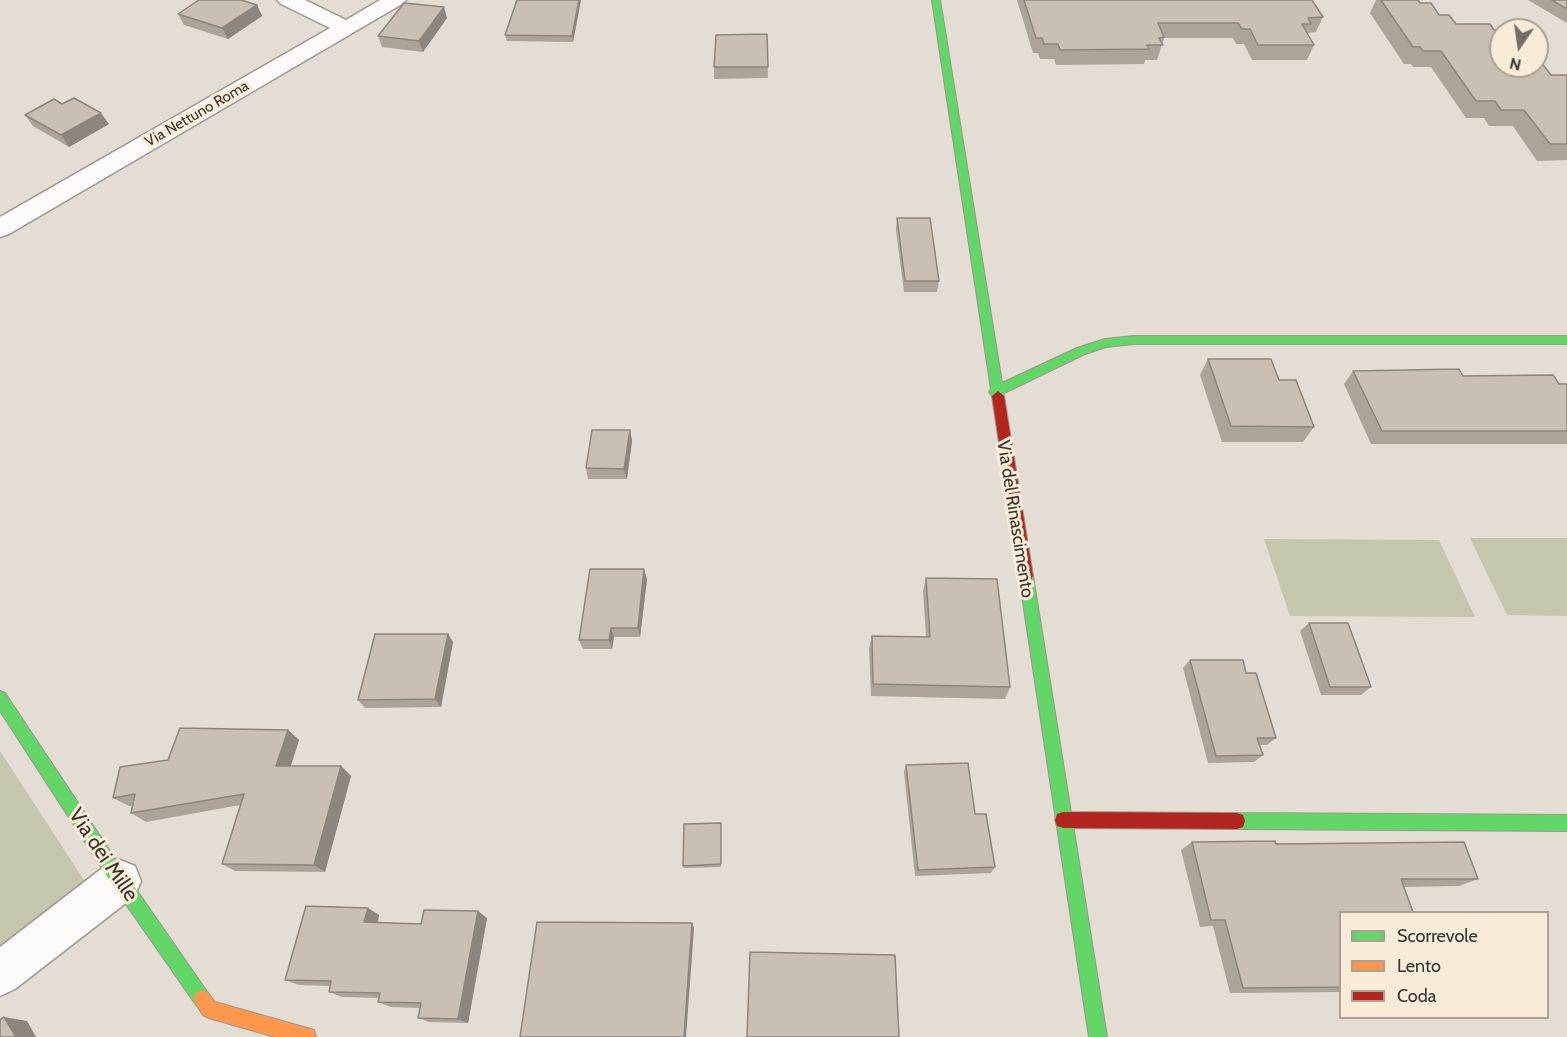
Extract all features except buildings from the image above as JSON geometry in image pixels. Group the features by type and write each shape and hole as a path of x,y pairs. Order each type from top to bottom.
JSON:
{"street":[{"path":"288,0 346,28"},
{"name":"Via Nettuno Roma","path":"0,228 394,0"},
{"name":"Via del Rinascimento","path":"936,0 995,392 1098,1037"},
{"path":"995,392 1081,351 1105,343 1134,340 1567,340"},
{"name":"Via dei Mille","path":"0,698 120,881 219,1023 308,1037"},
{"path":"1063,820 1567,824"},
{"path":"0,974 120,881"}],"green space":[{"path":"1470,538 1567,538 1567,616 1507,615"},
{"path":"1264,539 1439,540 1475,617 1290,616"},
{"path":"0,751 104,911 0,995"}],"traffic: fast":[{"path":"936,0 998,396"},
{"path":"995,392 1081,351 1105,343 1134,340 1567,340"},
{"path":"1026,576 1098,1037"},
{"path":"0,698 120,881 202,999"},
{"path":"1237,821 1567,823"}],"traffic: slow":[{"path":"202,999 209,1009 307,1037"}],"traffic: jam":[{"path":"998,396 1026,576"},
{"path":"1063,820 1237,821"}]}
